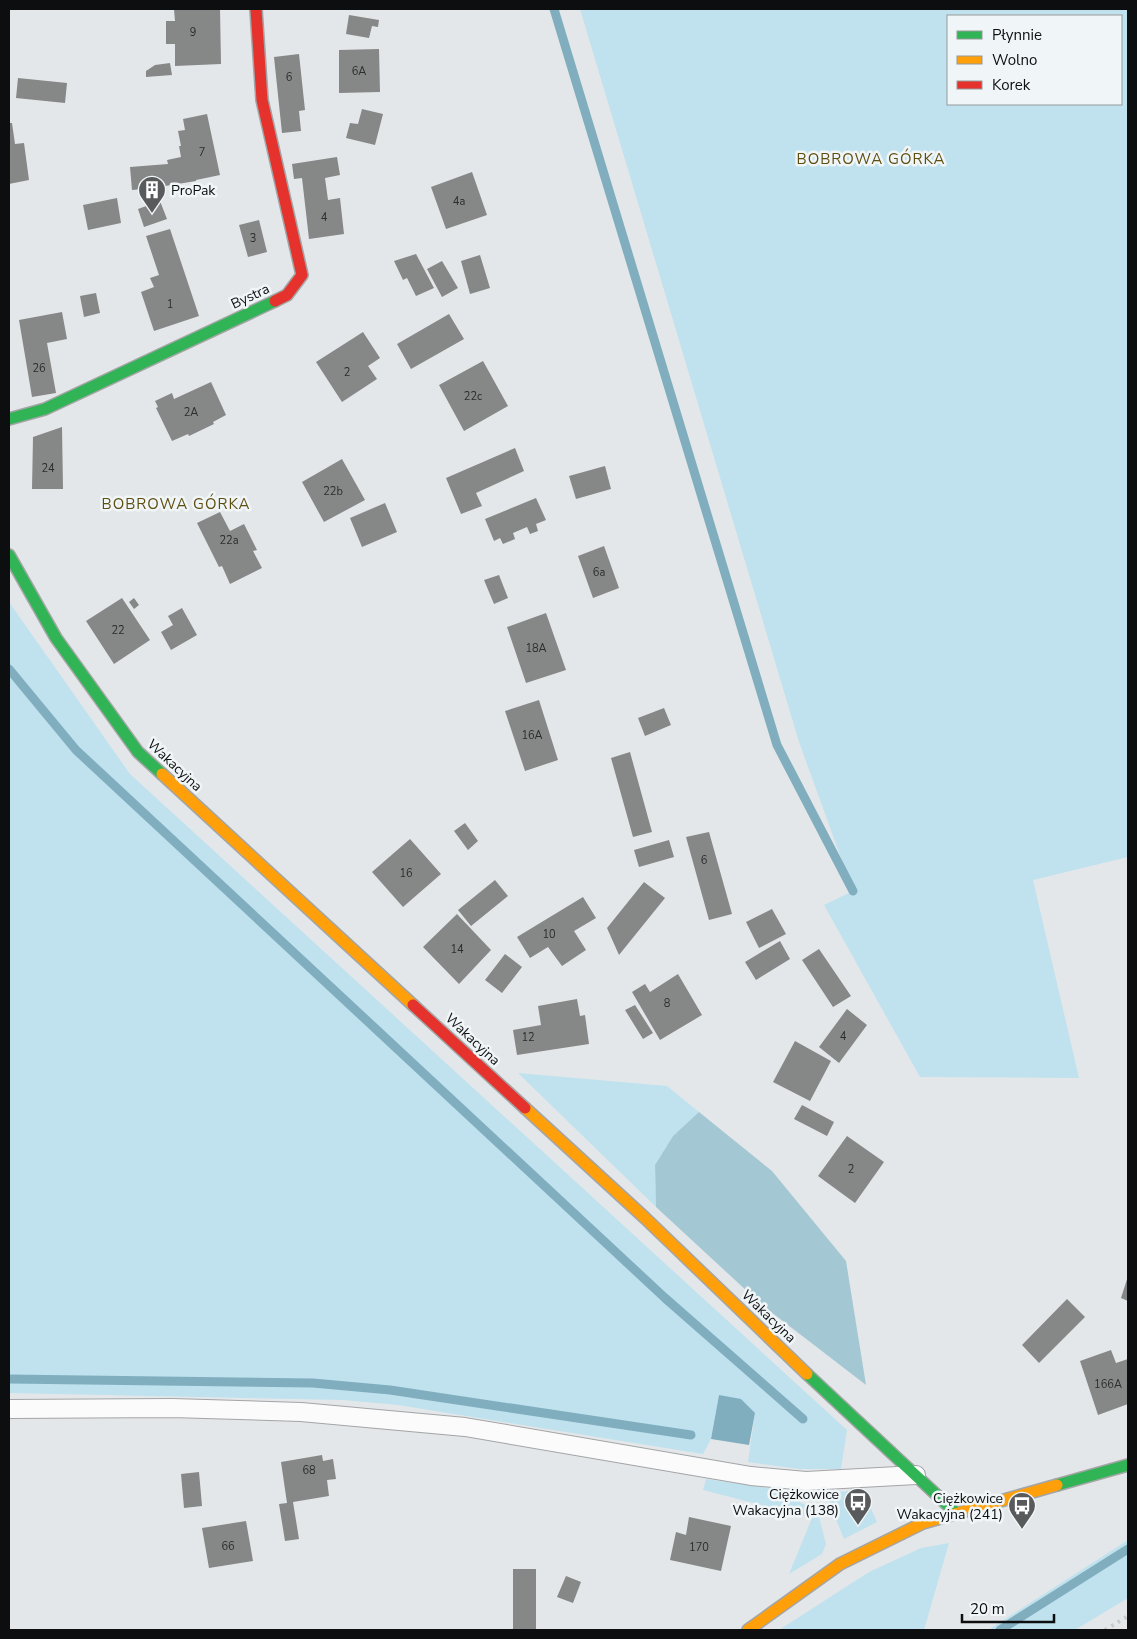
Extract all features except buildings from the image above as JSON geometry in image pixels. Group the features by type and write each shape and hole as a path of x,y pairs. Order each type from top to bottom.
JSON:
{"street":[{"name":"Bystra","path":"9,419 45,409 286,295 302,275 262,100 256,9"},
{"name":"Wakacyjna","path":"9,555 56,638 138,752 645,1218 849,1415 956,1513"},
{"path":"748,1630 840,1564 923,1523 1128,1464"}],"lane":[{"path":"9,1409 172,1408 301,1412 465,1427 751,1476 806,1481 916,1475"}],"shaded area":[{"path":"580,9 1128,9 1128,857 1033,880 1079,1078 920,1077 824,905 853,891 799,742"},
{"path":"9,602 130,774 847,1430 841,1469 799,1469 748,1462 755,1413 719,1395 711,1439 703,1454 398,1405 343,1400 9,1393"},
{"path":"518,1073 667,1086 699,1112 673,1136 655,1165 656,1207"},
{"path":"699,1112 772,1171 846,1261 866,1385 762,1305 656,1207 655,1165 673,1136"},
{"path":"719,1395 741,1399 755,1413 749,1445 711,1439"},
{"path":"706,1479 775,1489 807,1506 819,1517 826,1544 822,1554 789,1574 812,1518 703,1490"},
{"path":"863,1490 877,1522 844,1539 825,1493"},
{"path":"1128,1540 1128,1598 1075,1630 988,1630"},
{"path":"949,1543 924,1630 779,1630 869,1572 921,1548"}],"waterway":[{"path":"554,9 777,745 853,891"},
{"path":"9,669 76,750 665,1298 803,1419"},
{"path":"9,1379 313,1383 390,1390 691,1435"},
{"path":"1000,1630 1128,1549"}],"railway":[{"path":"1105,1630 1128,1616"}],"traffic: fast":[{"path":"9,419 45,409 275,301"},
{"path":"9,555 56,638 138,752 162,774"},
{"path":"807,1374 956,1513"},
{"path":"1057,1485 1128,1465"}],"traffic: slow":[{"path":"162,774 413,1005"},
{"path":"525,1108 645,1218 807,1374"},
{"path":"748,1630 840,1564 923,1523 1057,1485"}],"traffic: jam":[{"path":"256,9 262,100 302,275 287,295 275,301"},
{"path":"413,1005 525,1108"}],"place":[{"name":"ProPak","path":"152,214"},
{"name":"Ciężkowice Wakacyjna (138)","path":"858,1526"},
{"name":"Ciężkowice Wakacyjna (241)","path":"1022,1530"}],"district":[{"name":"BOBROWA GÓRKA","path":"871,159"},
{"name":"BOBROWA GÓRKA","path":"176,504"}]}
